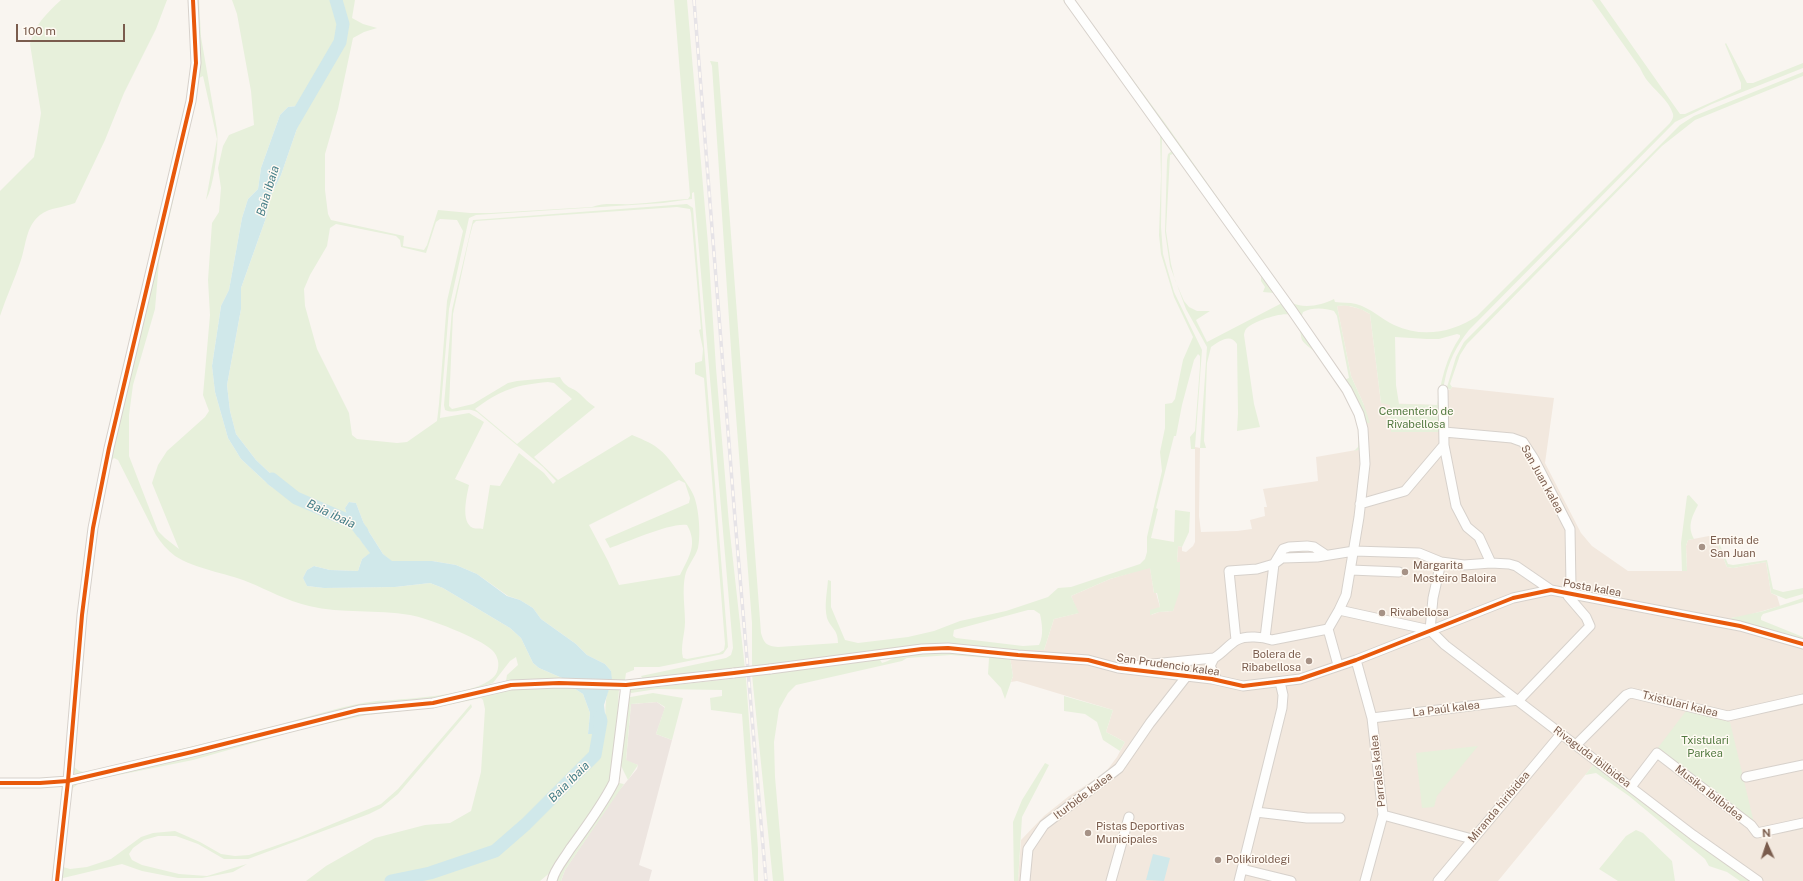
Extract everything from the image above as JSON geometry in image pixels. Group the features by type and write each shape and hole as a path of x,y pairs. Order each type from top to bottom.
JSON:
{"street":[{"path":"57,881 68,780 82,615 93,528 110,448 191,100 196,63 193,0"},
{"path":"1069,0 1348,390 1359,414 1363,429 1365,452 1354,551 1346,595 1328,629 1338,665"},
{"path":"1443,390 1444,445 1456,506 1467,527 1479,537 1491,563"},
{"name":"San Juan kalea","path":"1444,432 1512,438 1522,442 1534,459 1570,529 1571,586 1569,593"},
{"path":"1360,504 1405,491 1444,445"},
{"path":"1236,640 1229,571 1257,569 1274,564 1282,558 1326,555 1354,551 1419,552 1441,562 1464,565 1491,563 1516,566 1551,590"},
{"path":"1339,610 1430,630 1433,598 1441,562"},
{"path":"1265,638 1274,564"},
{"path":"1351,570 1399,572"},
{"path":"1537,592 1539,582"},
{"name":"Posta kalea","path":"1338,665 1356,660 1513,598 1551,590 1740,626 1803,644"},
{"path":"1519,700 1589,628 1589,622 1571,601 1568,596 1569,593"},
{"path":"1118,668 1214,658 1222,654 1236,640 1265,638 1272,640 1328,629"},
{"name":"Rivaguda ibilbidea","path":"1430,630 1445,645 1519,700 1630,787 1758,881"},
{"name":"San Prudencio kalea","path":"0,783 40,783 68,780 192,752 359,710 433,703 511,685 559,683 626,685 770,669 935,648 964,649 1018,655 1088,660 1118,668 1217,680 1243,686 1300,679 1338,665"},
{"path":"1214,658 1210,666 1217,680"},
{"name":"Parrales kalea","path":"1356,660 1372,718 1383,815 1365,881"},
{"name":"Iturbide kalea","path":"1025,881 1028,848 1044,826 1119,768 1150,723 1186,677"},
{"path":"1239,881 1282,708 1280,682"},
{"path":"552,881 563,860 608,796 614,782 626,685"},
{"name":"Txistulari kalea","path":"1576,745 1626,694 1631,693 1728,716 1803,699"},
{"name":"La Paúl kalea","path":"1372,718 1519,700"},
{"name":"Miranda hiribidea","path":"1438,881 1561,734"},
{"name":"Musika ibilbidea","path":"1630,787 1657,753 1751,825 1757,833 1803,823"},
{"path":"1746,778 1803,765"},
{"path":"1256,812 1306,818 1340,818"},
{"path":"1383,815 1472,839"},
{"path":"1112,881 1129,817"},
{"path":"1242,868 1291,881"}],"shaded area":[{"path":"1345,305 1361,309 1370,314 1381,403 1440,405 1441,389 1450,390 1452,387 1554,398 1545,463 1581,533 1592,546 1628,571 1687,571 1686,546 1688,540 1714,535 1727,567 1733,568 1766,562 1771,593 1777,596 1780,606 1745,616 1731,618 1803,641 1803,881 1750,881 1595,763 1498,881 1018,881 1021,840 1044,816 1069,796 1105,773 1117,757 1125,742 1106,732 1113,710 1017,681 1011,682 1013,676 1010,657 1022,650 1044,650 1054,619 1078,613 1071,596 1110,579 1150,567 1154,593 1156,593 1160,607 1151,615 1159,612 1173,611 1180,562 1177,562 1178,546 1182,547 1182,551 1186,552 1195,542 1195,447 1200,448 1199,516 1201,532 1252,529 1250,520 1265,516 1264,507 1267,507 1263,489 1318,481 1316,457 1362,449 1364,405 1351,376 1337,306"},
{"path":"657,702 665,708 656,734 672,740 639,865 652,870 649,881 561,881 565,870 616,794 637,769 638,765 626,761 631,704"}],"green space":[{"path":"61,0 167,0 156,29 124,93 105,140 75,203 44,212 35,219 29,230 19,267 0,316 0,191 34,157 41,113 30,44 38,25"},
{"path":"195,0 199,0 201,37 217,130 217,139 203,76 199,78 190,128 159,262 155,309 133,385 129,415 129,456 158,531 179,549 152,483 158,465 167,451 205,417 209,411 203,395 210,315 208,280 212,223 219,212 221,188 218,168 223,146 229,135 254,125 251,91 237,14 232,0 355,0 352,18 363,24 377,28 364,32 353,38 338,109 325,154 325,190 328,214 331,220 404,236 403,246 424,250 438,210 491,213 688,199 690,196 674,0 687,0 708,244 716,368 729,524 746,678 758,849 758,881 754,881 742,714 711,710 710,698 722,696 722,690 657,689 631,693 629,690 739,678 737,669 643,679 641,676 726,658 731,655 733,648 694,192 692,193 692,199 663,203 476,215 469,218 449,309 440,418 469,413 484,422 455,479 469,485 465,514 469,525 473,528 483,529 490,485 500,486 519,453 544,473 553,484 556,481 543,467 477,412 473,410 453,412 445,410 444,405 452,310 473,220 687,204 693,208 728,647 723,654 659,667 634,667 634,670 626,673 625,680 621,682 611,682 611,671 605,664 587,655 576,644 541,619 533,608 520,600 508,596 477,574 456,565 432,561 392,562 383,554 364,524 356,503 349,502 345,508 355,532 371,553 362,559 358,571 330,570 314,566 307,570 303,578 307,586 324,588 395,587 430,583 443,588 510,628 521,638 533,663 539,668 569,681 572,687 583,694 590,713 588,734 604,733 606,699 609,688 619,688 615,761 608,789 552,871 540,881 306,881 326,866 375,838 425,825 450,823 471,811 481,772 485,709 481,698 439,707 367,715 306,728 193,760 79,783 73,788 70,796 63,867 70,869 87,867 111,859 141,837 153,833 175,831 200,842 221,854 235,856 249,855 298,838 381,804 398,789 471,704 472,707 398,794 381,808 369,814 248,859 224,859 198,844 176,836 158,836 144,840 133,848 129,854 132,860 142,865 179,874 207,876 247,864 233,872 202,878 178,878 142,871 122,864 63,878 62,881 58,881 67,793 70,785 77,781 133,770 327,720 369,712 443,703 499,690 532,687 531,680 506,681 507,675 518,665 516,657 510,661 493,683 440,699 361,706 77,776 71,771 85,604 98,511 192,110 198,61","holes":["297,106 302,114 281,175 268,202 267,215 241,288 241,309 227,385 230,411 236,434 256,460 273,476 282,482 286,489 283,493 270,486 241,459 228,438 215,392 212,366 221,306 229,290 242,218 248,199 258,189 261,168 280,115 288,107","677,207 690,209 701,329 699,330 703,349 702,361 695,363 695,374 704,378 725,644 724,650 719,653 687,659 683,658 682,649 685,622 684,582 687,569 698,548 699,521 693,494 669,459 655,446 632,435 558,480 534,457 595,407 567,386 560,377 508,383 473,404 452,409 449,406 453,314 469,239 473,224 476,221","440,219 457,220 463,231 447,301 437,421 407,442 397,443 357,439 352,435 349,413 317,349 305,306 304,289 310,275 327,246 330,228 336,224 396,236 400,240 401,247 426,253 436,222","548,382 554,383 572,399 517,444 475,409 493,397 510,389","114,458 118,460 156,535 164,546 175,556 201,568 239,579 301,604 334,610 398,613 440,624 465,634 486,645 492,650 498,660 497,672 490,680 478,686 461,691 443,695 377,701 354,705 88,772 80,771 75,768 72,763 88,595 96,531 111,461","679,480 685,483 690,498 689,503 605,539 610,548 671,526 687,525 692,538 692,544 689,556 680,575 619,585 589,525"]},
{"path":"1063,0 1066,0 1162,133 1161,227 1163,254 1174,292 1202,350 1195,449 1191,449 1190,437 1195,431 1200,366 1200,356 1198,354 1194,360 1182,405 1176,436 1174,436 1156,508 1158,509 1151,538 1174,542 1175,510 1190,512 1189,532 1182,547 1178,546 1177,562 1180,562 1180,590 1173,611 1159,612 1150,615 1150,610 1160,607 1157,593 1154,593 1150,568 1110,579 1071,596 1079,613 1054,619 1044,650 1021,651 938,644 765,665 766,674 879,658 882,663 902,655 915,652 942,651 1010,657 1013,676 1005,699 1001,688 988,674 989,658 951,655 907,658 902,661 796,685 788,693 779,709 774,742 775,777 784,881 773,881 752,675 752,623 732,364 712,66 710,61 718,62 761,633 766,643 774,647 838,643 836,632 829,622 826,613 828,580 831,581 831,607 845,640 858,643 908,637 934,631 960,621 1006,611 1048,597 1058,588 1071,587 1140,564 1145,559 1147,552 1147,537 1162,471 1160,452 1165,428 1165,404 1172,403 1175,399 1183,360 1193,337 1174,297 1161,254 1159,235 1161,176 1160,135","holes":["1028,610 1034,610 1040,614 1042,633 1039,645 1023,646 956,638 953,636 954,630"]},
{"name":"Cementerio de Rivabellosa","path":"1074,0 1165,123 1292,303 1302,306 1313,306 1334,299 1335,302 1353,303 1366,308 1394,325 1405,329 1426,332 1447,330 1467,322 1477,316 1672,120 1673,114 1668,104 1646,79 1640,68 1592,0 1600,0 1680,114 1685,114 1741,89 1741,83 1725,44 1726,43 1747,83 1753,83 1803,63 1803,68 1712,104 1675,122 1469,330 1453,355 1445,378 1441,432 1391,432 1390,405 1381,403 1370,314 1354,307 1337,306 1351,376 1370,423 1365,423 1344,380 1349,378 1337,316 1334,311 1327,309 1310,309 1303,312 1301,318","holes":["1457,334 1460,335 1445,370 1437,405 1399,404 1396,385 1395,337 1439,339"]},
{"path":"1803,72 1803,76 1695,120 1662,146 1467,344 1460,355 1450,384 1452,387 1450,390 1447,387 1456,357 1464,342 1680,125 1694,116"},
{"path":"217,139 215,166 209,194 206,200"},
{"path":"1173,150 1274,289 1274,293 1263,292 1265,287 1261,281 1261,276 1179,159 1173,154 1170,155 1166,231 1171,264 1175,278 1170,266 1165,232 1167,160 1168,154"},
{"path":"1177,284 1184,301 1189,307 1197,311 1210,311 1196,320 1207,342 1282,303 1285,303 1348,396 1359,423 1362,449 1354,451 1358,447 1358,423 1347,398 1333,375 1318,355 1302,340 1296,323 1291,315 1287,314 1260,320 1249,326 1244,333 1254,404 1260,427 1237,431 1237,344 1231,339 1225,339 1211,347 1207,363 1204,441 1206,448 1200,448 1207,347 1186,309"},
{"path":"1689,495 1698,505 1691,522 1691,530 1694,539 1688,540 1686,546 1687,571 1682,571 1681,543 1687,496"},
{"path":"1714,535 1717,538 1728,564 1733,565 1767,560 1773,589 1783,592 1803,588 1803,594 1786,599 1771,593 1766,562 1733,568 1727,567"},
{"path":"1803,598 1803,602 1763,614 1761,620 1803,637 1803,641 1730,622 1731,618 1764,611"},
{"path":"653,693 683,698 672,740 656,734 665,707 657,702 631,704 626,760 638,765 628,780 620,764 625,698"},
{"path":"1064,696 1113,710 1106,732 1125,742 1120,751 1103,740 1097,722 1085,714 1064,711"},
{"name":"Txistulari Parkea","path":"1686,711 1730,722 1754,823 1657,749"},
{"path":"1478,746 1437,796 1434,807 1422,808 1416,753"},
{"path":"1045,763 1049,765 1022,817 1018,881 1014,881 1013,822 1022,800"},
{"path":"1595,763 1750,881 1740,881 1727,872 1709,866 1705,859 1629,796 1596,773 1585,775"},
{"path":"619,783 624,784 565,870 561,881 556,881 560,870"},
{"path":"1636,830 1643,833 1672,861 1675,881 1618,881 1599,869 1626,836"}],"water":[{"path":"297,106 302,114 281,175 268,202 267,215 241,288 241,309 227,385 230,411 236,434 256,460 273,476 282,482 286,489 283,493 270,486 241,459 228,438 215,392 212,366 221,306 229,290 242,218 248,199 258,189 261,168 280,115 288,107"},
{"path":"349,502 356,503 364,524 383,554 392,561 432,561 456,565 477,574 507,596 520,600 533,608 541,619 576,644 587,655 605,664 611,671 612,680 604,705 606,722 604,734 588,734 590,713 583,694 572,687 569,681 539,668 533,663 521,638 510,628 443,588 430,583 395,587 324,588 307,586 303,578 307,570 314,566 330,570 358,571 362,559 370,553 358,537 349,520 345,508"},
{"path":"1153,854 1170,858 1164,881 1146,880"}],"waterway":[{"name":"Baia ibaia","path":"291,126 340,42 343,24 336,0"},
{"name":"Baia ibaia","path":"272,479 296,498 356,524 362,532"},
{"name":"Baia ibaia","path":"391,881 430,873 495,851 526,824 595,755 601,721 600,717"}],"railway":[{"path":"694,0 735,519 766,881"}],"cycle path":[{"path":"57,881 68,781 82,615 93,528 109,448 191,101 196,63 193,0"},
{"path":"0,783 68,781 192,752 359,710 433,703 511,685 559,683 626,685 922,649 948,648 1088,660 1118,668 1212,679 1243,686 1300,679 1356,660 1513,598 1551,590 1740,626 1803,644"}],"place":[{"name":"Ermita de San Juan","path":"1702,547"},
{"name":"Margarita Mosteiro Baloira","path":"1405,572"},
{"name":"Rivabellosa","path":"1382,613"},
{"name":"Bolera de Ribabellosa","path":"1309,661"},
{"name":"Pistas Deportivas Municipales","path":"1088,833"},
{"name":"Polikiroldegi","path":"1218,860"}]}
